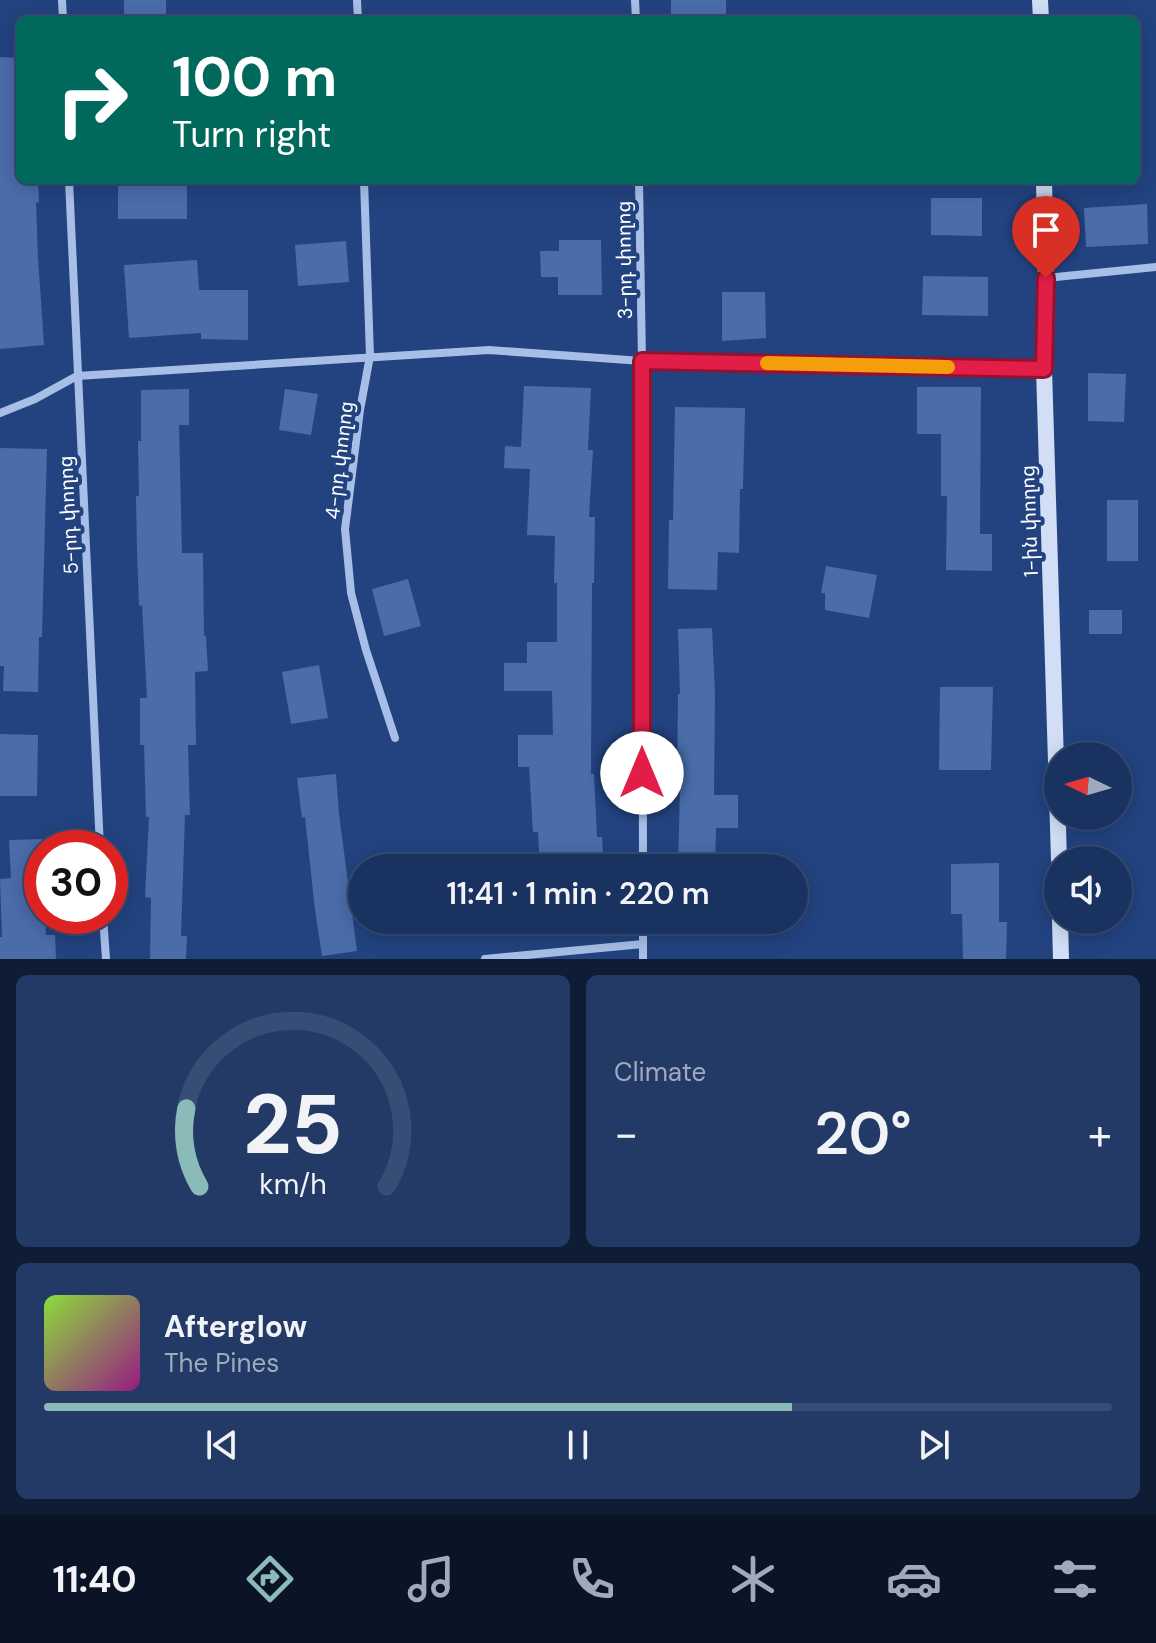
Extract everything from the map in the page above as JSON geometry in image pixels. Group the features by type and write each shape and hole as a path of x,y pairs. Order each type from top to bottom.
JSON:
{"main road":[{"name":"1-ին փողոց","path":"1044,184 1044,369 1059,846"},
{"path":"1060,934 1061,959"}],"street":[{"name":"5-րդ փողոց","path":"69,184 99,830"},
{"name":"4-րդ փողոց","path":"364,184 370,356 345,529 351,593 395,738"},
{"name":"3-րդ փողոց","path":"639,184 643,854"},
{"path":"1046,278 1156,267"},
{"path":"0,413 35,399 77,376 489,350 642,361 1044,369"},
{"path":"104,934 106,959"},
{"path":"643,934 643,959"},
{"path":"485,959 643,944"}],"building":[{"path":"124,0 166,0 166,16 124,16"},
{"path":"671,0 726,0 726,16 671,16"},
{"path":"0,57 16,58 16,184 38,184 39,202 36,203 44,345 0,349"},
{"path":"118,184 187,184 187,219 118,219"},
{"path":"931,198 982,198 982,236 931,235"},
{"path":"1147,204 1148,244 1086,247 1084,208"},
{"path":"559,240 601,240 602,295 558,295 558,277 541,277 540,251 559,251"},
{"path":"346,241 349,282 298,286 295,245"},
{"path":"197,260 199,290 248,290 248,340 201,339 201,333 129,338 124,265"},
{"path":"923,276 988,277 988,316 922,315"},
{"path":"722,292 765,292 766,338 722,341"},
{"path":"1088,373 1126,374 1124,422 1088,421"},
{"path":"524,386 591,388 588,450 593,450 589,517 595,517 591,774 594,774 597,837 602,837 603,854 539,854 538,832 533,832 529,767 518,767 518,735 553,735 552,691 504,691 504,663 527,663 527,642 557,642 555,536 527,535 530,469 504,468 505,446 521,447"},
{"path":"917,387 981,387 980,534 992,534 992,571 946,570 947,496 941,496 941,434 917,434"},
{"path":"189,389 189,425 179,425 182,553 203,553 204,636 208,671 195,672 196,745 188,745 190,815 185,815 181,936 187,936 186,959 150,959 151,898 145,897 149,817 146,817 144,745 140,745 140,698 147,698 142,605 139,606 136,496 139,496 141,390"},
{"path":"285,389 318,394 311,435 279,430"},
{"path":"675,407 745,408 739,553 718,552 717,590 668,589"},
{"path":"0,448 47,449 38,692 3,691 4,666 0,666"},
{"path":"1107,500 1138,500 1138,561 1107,561"},
{"path":"826,566 877,575 869,618 825,610 825,593 821,593"},
{"path":"408,579 421,626 384,636 372,589"},
{"path":"1089,610 1122,610 1122,634 1089,634"},
{"path":"712,628 714,795 738,795 738,828 716,828 715,854 678,854 678,629"},
{"path":"319,665 328,718 291,724 282,672"},
{"path":"940,687 993,687 991,770 939,770"},
{"path":"0,734 38,735 37,796 0,796"},
{"path":"336,774 348,882 348,934 355,934 357,951 322,956 305,817 302,818 297,778"},
{"path":"9,840 24,840 24,934 55,935 56,959 0,959 0,879 11,878"},
{"path":"999,863 999,922 1007,922 1006,959 963,959 962,914 951,914 951,864"}],"slow traffic":[{"path":"767,363 948,367"}],"route":[{"path":"642,773 642,361 1044,369 1046,278"}]}
